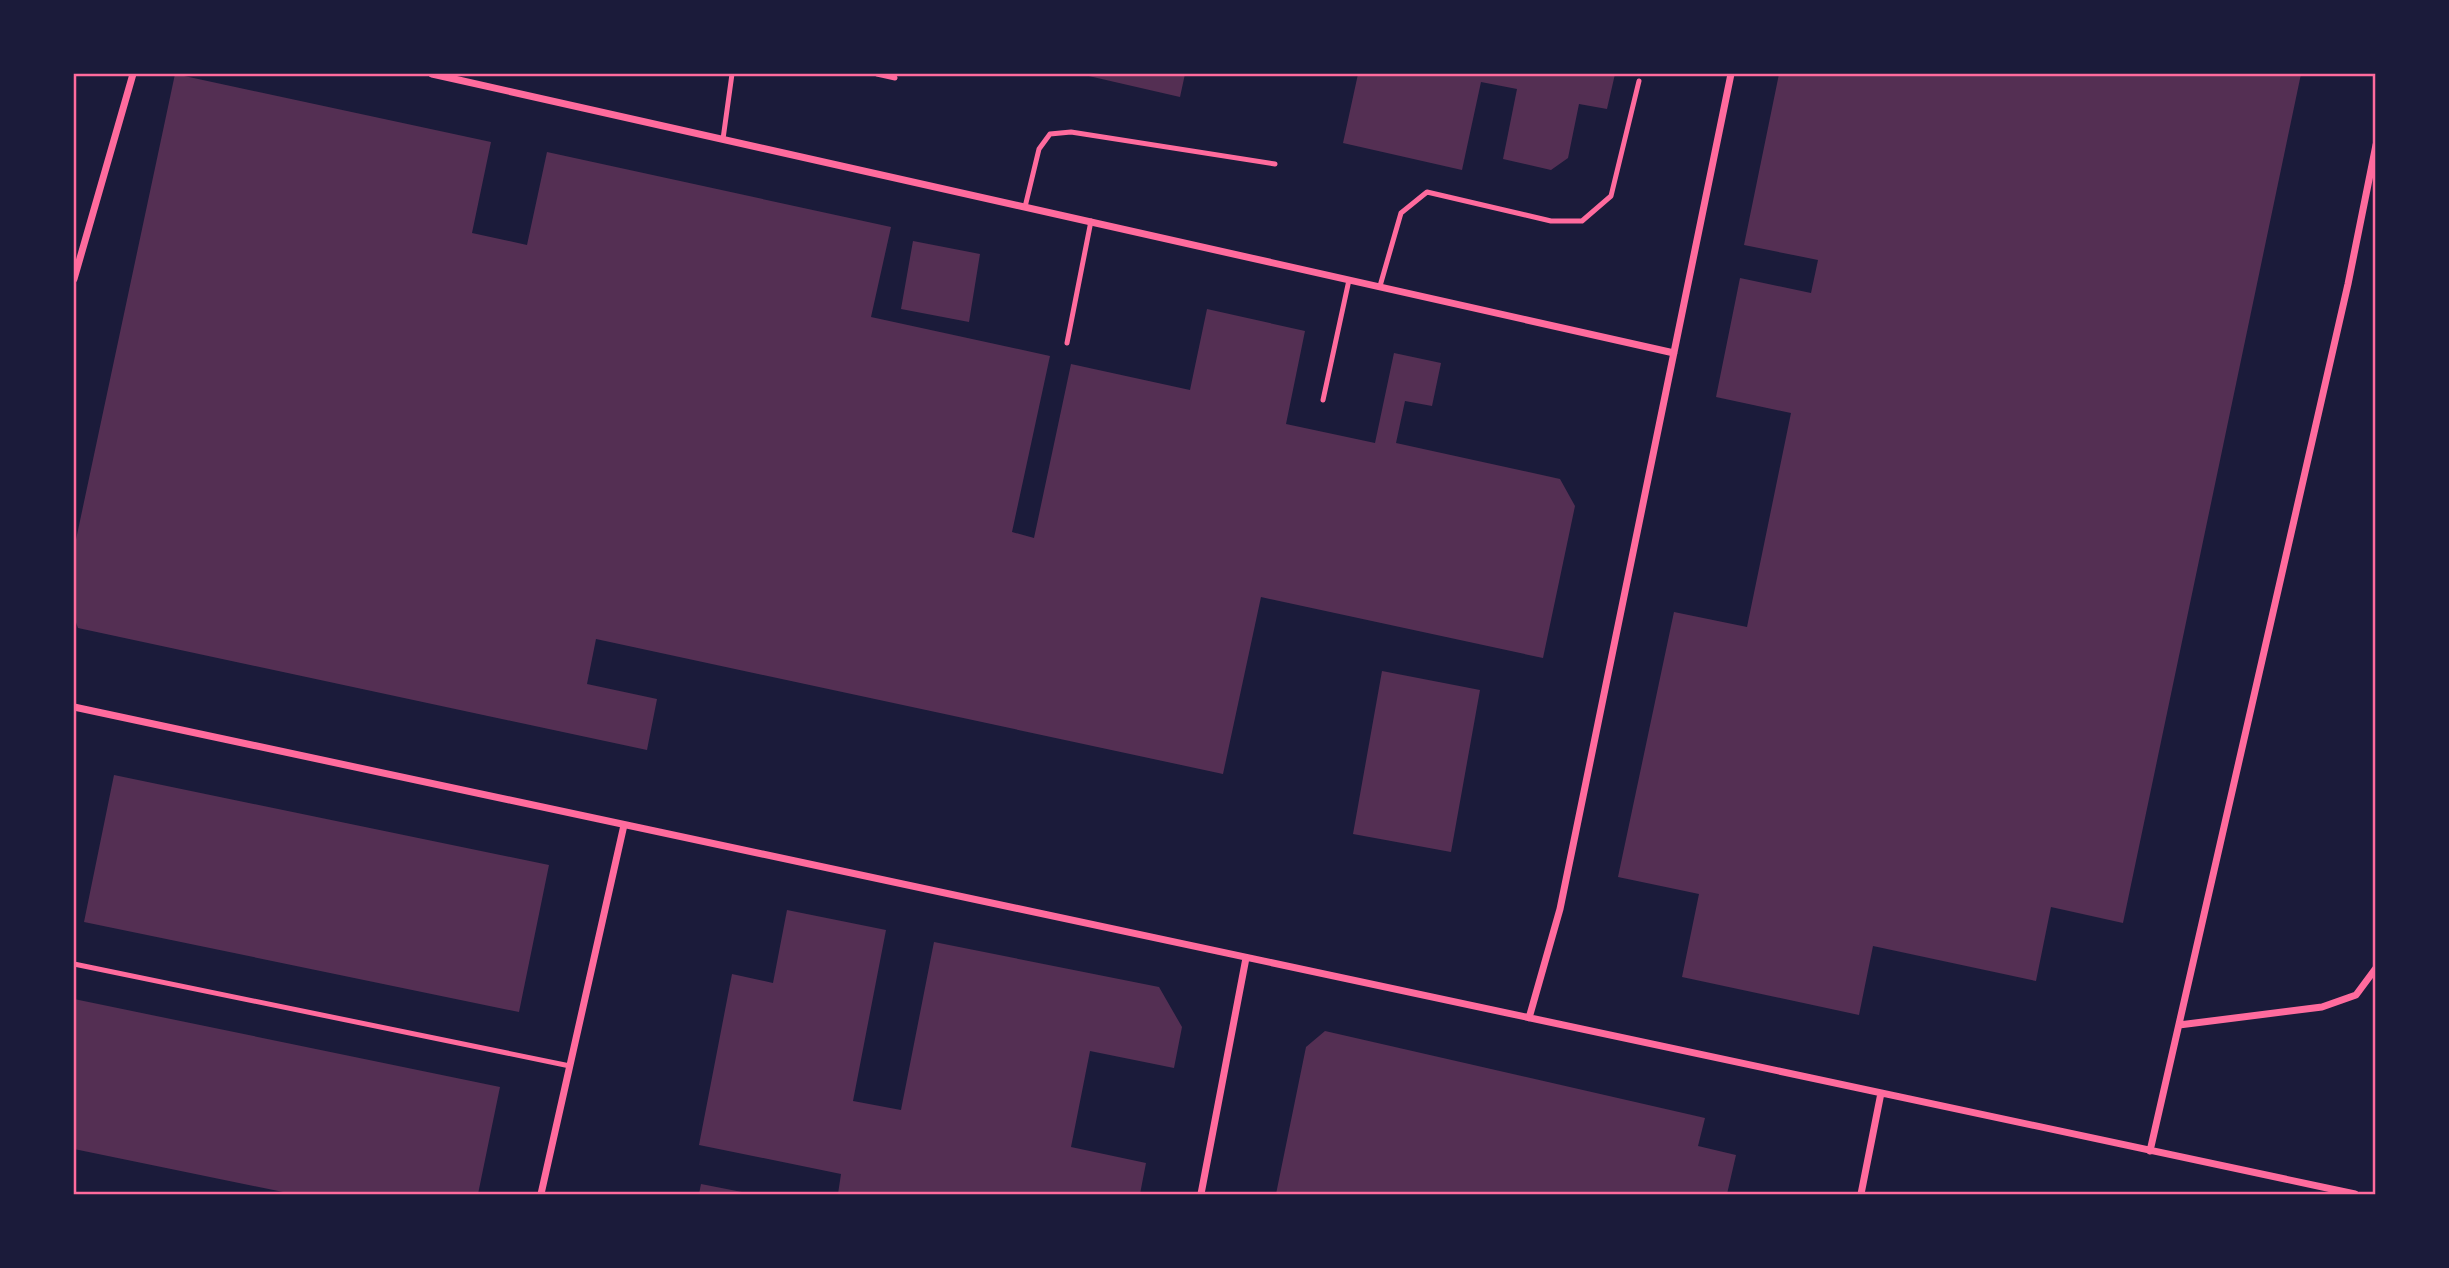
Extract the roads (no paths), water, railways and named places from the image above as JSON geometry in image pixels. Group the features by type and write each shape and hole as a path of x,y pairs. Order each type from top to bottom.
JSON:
{"street":[{"path":"74,279 133,74"},
{"path":"432,74 1674,353"},
{"path":"1529,1018 1560,909 1731,74"},
{"path":"2150,1151 2345,298 2375,145"},
{"path":"74,707 2355,1195"},
{"path":"541,1195 624,825"},
{"path":"1201,1195 1246,958"},
{"path":"2179,1025 2322,1007 2356,995 2375,968"},
{"path":"1861,1195 1881,1093"}],"lane":[{"path":"723,139 732,74"},
{"path":"877,74 895,78"},
{"path":"1380,286 1401,213 1427,192 1551,221 1582,221 1611,196 1639,81"},
{"path":"1025,207 1038,149 1050,134 1071,132 1275,164"},
{"path":"1067,343 1091,221"},
{"path":"1323,400 1349,280"},
{"path":"74,964 570,1066"}]}
